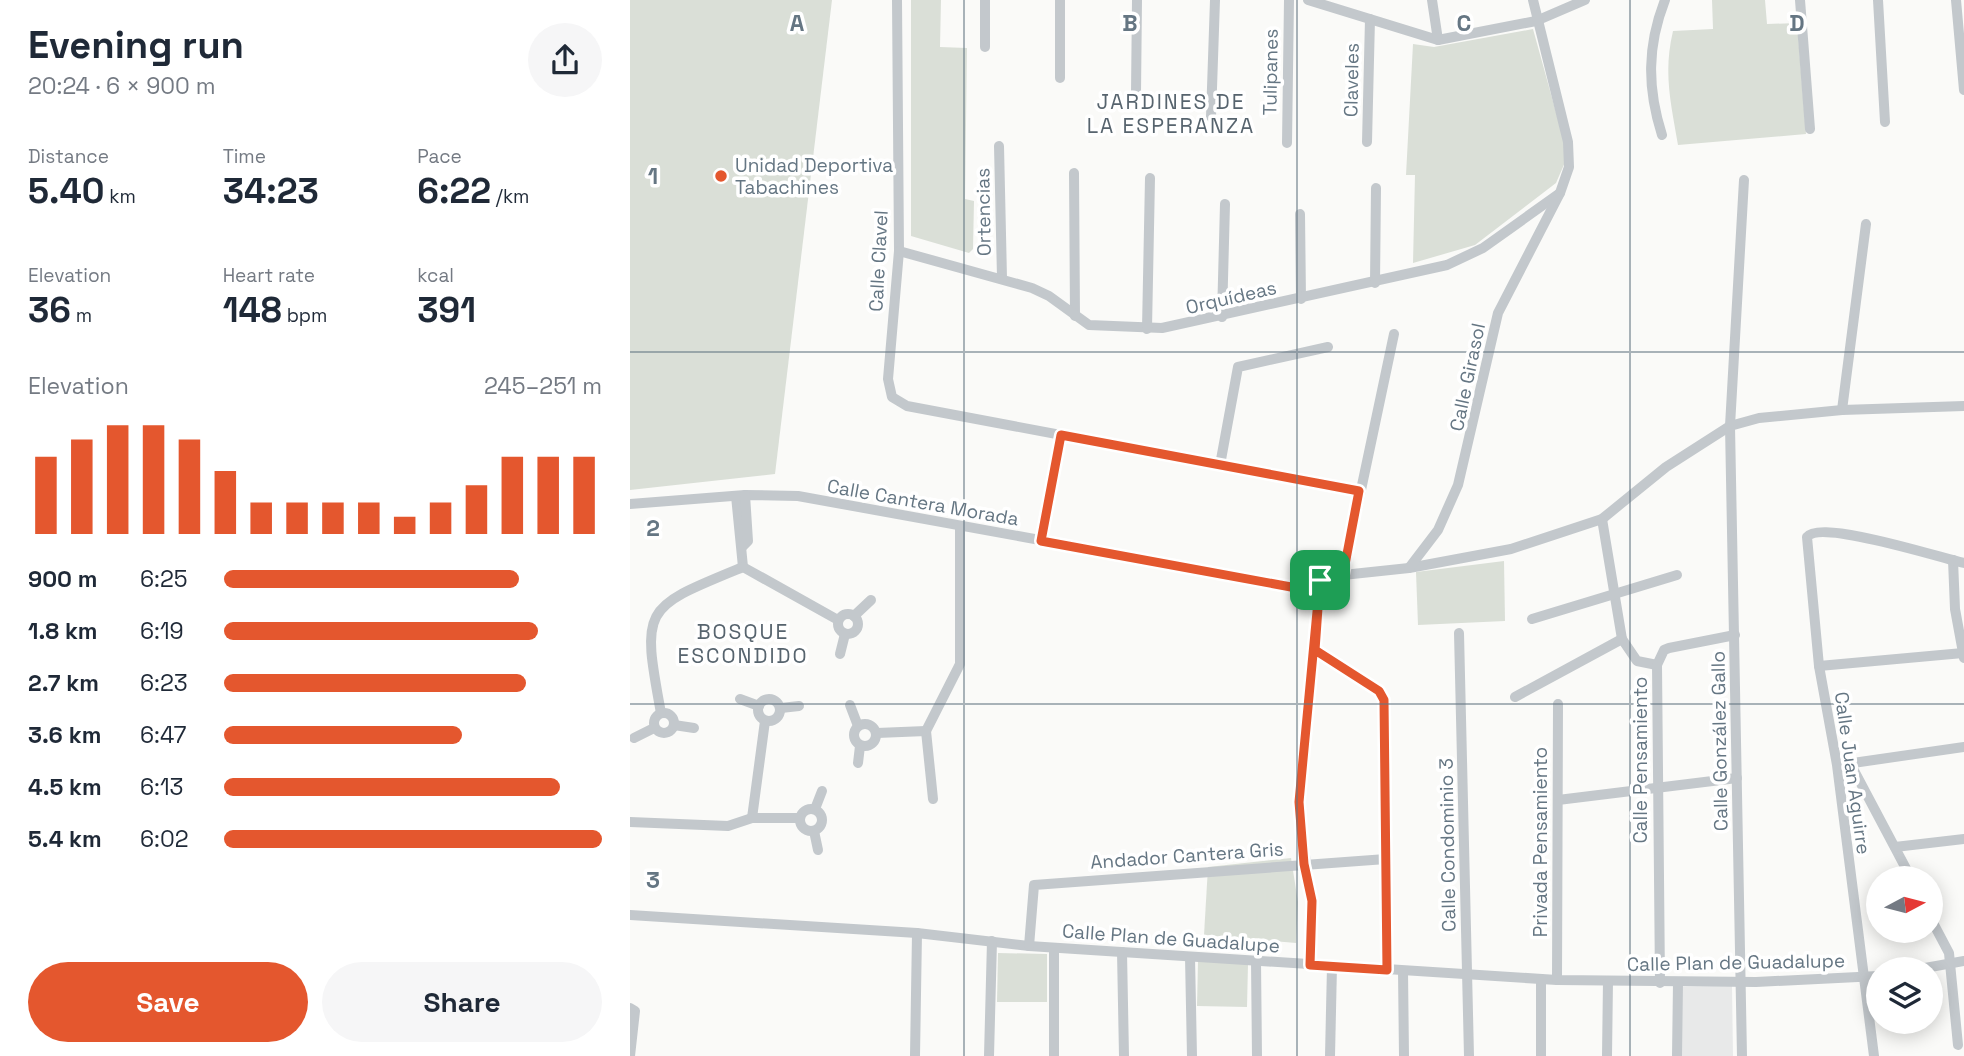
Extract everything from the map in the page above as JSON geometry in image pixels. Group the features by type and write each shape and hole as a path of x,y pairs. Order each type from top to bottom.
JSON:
{"street":[{"name":"Calle Clavel","path":"897,0 899,251 888,379 892,397 907,406 1061,435"},
{"path":"985,0 985,47"},
{"path":"1060,0 1060,78"},
{"path":"1136,93 1137,0"},
{"path":"1211,117 1214,0"},
{"name":"Tulipanes","path":"1287,144 1289,0"},
{"path":"1308,0 1323,2 1438,40 1536,21 1586,0"},
{"path":"1432,0 1438,40"},
{"name":"Calle Girasol","path":"1409,568 1438,530 1458,485 1498,313 1560,192 1569,167 1568,142 1536,21 1533,0"},
{"path":"1662,135 1653,108 1649,78 1652,47 1665,0"},
{"path":"1800,0 1810,129"},
{"path":"1878,0 1885,122"},
{"path":"1956,0 1964,90"},
{"name":"Claveles","path":"1367,142 1370,19"},
{"name":"Ortencias","path":"999,146 1002,278"},
{"path":"1074,173 1075,316"},
{"path":"1147,329 1150,178"},
{"name":"Calle González Gallo","path":"1742,1056 1730,426 1744,180"},
{"path":"1375,284 1376,188"},
{"name":"Orquídeas","path":"899,251 1002,278 1049,296 1089,325 1147,329 1181,326 1375,284 1447,265 1470,256 1560,192"},
{"path":"1222,317 1225,204"},
{"path":"1300,214 1301,299"},
{"path":"1842,410 1866,225"},
{"path":"1343,575 1394,334"},
{"path":"1220,465 1238,367 1328,347"},
{"name":"Calle Cantera Morada","path":"630,504 741,495 798,496 1291,587 1343,575 1409,568 1511,549 1602,519 1666,467 1730,426 1759,418 1842,410 1964,406"},
{"path":"1041,541 1061,435 1359,491"},
{"path":"741,495 748,541 742,547 743,568"},
{"path":"1515,697 1622,639 1602,519"},
{"path":"933,799 926,731 960,664 960,526"},
{"name":"Calle Juan Aguirre","path":"1874,1056 1837,765 1819,666 1807,537 1817,530 1839,532 1959,561"},
{"path":"1819,666 1964,655 1955,609 1959,561"},
{"path":"743,568 838,620"},
{"path":"661,713 649,639 657,615 680,594 743,568"},
{"path":"1532,619 1677,575"},
{"path":"1310,965 1312,912 1304,864 1299,802 1320,580"},
{"path":"854,616 871,600"},
{"path":"838,620 846,614 854,616 858,623 856,631 845,635"},
{"path":"838,620 839,629 845,635"},
{"name":"Calle Condominio 3","path":"1459,634 1469,1056"},
{"path":"840,654 845,635"},
{"path":"1657,666 1664,650 1669,648 1735,635"},
{"name":"Calle Pensamiento","path":"1622,639 1637,661 1657,666 1660,983"},
{"path":"1315,650 1379,691 1384,700 1387,970"},
{"path":"752,818 765,721 758,712 759,706 770,698 777,701 781,708"},
{"path":"740,699 759,706"},
{"name":"Privada Pensamiento","path":"1557,980 1558,704"},
{"path":"850,705 858,726"},
{"path":"781,708 799,706"},
{"path":"765,721 776,720 781,708"},
{"path":"661,713 671,715 674,726"},
{"path":"654,727 654,721 661,713"},
{"path":"858,763 860,746 853,734 858,726 869,724 877,733"},
{"path":"654,727 665,734 674,726 695,728"},
{"path":"634,738 654,727"},
{"path":"877,733 926,731"},
{"path":"860,746 872,744 877,733"},
{"path":"1837,765 1964,747"},
{"path":"1850,764 1905,866"},
{"path":"1558,800 1738,778"},
{"path":"815,808 822,791"},
{"path":"814,831 802,827 800,818 804,810 815,808"},
{"path":"814,831 822,825 823,818 815,808"},
{"path":"630,822 728,826 752,818 800,818"},
{"path":"814,831 818,850"},
{"path":"1895,847 1964,839"},
{"name":"Andador Cantera Gris","path":"1029,946 1034,885 1386,859"},
{"name":"Calle Plan de Guadalupe","path":"630,915 917,933 1054,948 1557,980 1678,983 1866,978"},
{"path":"915,1056 917,933"},
{"path":"989,1056 992,941"},
{"path":"1943,942 1949,953 1958,1045"},
{"path":"1054,948 1054,1056"},
{"path":"1122,952 1124,1056"},
{"path":"1189,957 1192,1056"},
{"path":"1256,961 1257,1056"},
{"path":"1943,965 1964,961"},
{"path":"1330,1056 1332,966"},
{"path":"1403,971 1404,1056"},
{"path":"1541,979 1541,1056"},
{"path":"1607,1056 1608,981"},
{"path":"1677,1056 1678,983"},
{"path":"630,1056 633,1010"}],"shaded area":[{"name":"Unidad Deportiva Tabachines","path":"630,0 832,0 775,474 630,490"},
{"path":"911,0 941,0 940,47 967,48 965,199 974,201 973,249 969,253 911,236"},
{"path":"1712,0 1765,0 1767,24 1797,23 1806,134 1678,145 1668,74 1673,31 1713,29"},
{"path":"1533,29 1565,145 1566,160 1556,183 1475,245 1413,263 1415,175 1406,175 1413,44 1434,47"},
{"path":"1504,561 1505,621 1418,625 1416,572"},
{"path":"1291,858 1298,902 1296,943 1204,935 1208,867"},
{"path":"998,953 1047,954 1047,1002 997,1002"},
{"path":"1198,961 1248,964 1247,1007 1197,1006"},
{"path":"1732,986 1733,1056 1681,1056 1682,987"}],"place":[{"name":"Unidad Deportiva Tabachines","path":"721,176"}],"district":[{"name":"JARDINES DE LA ESPERANZA","path":"1171,114"},
{"name":"BOSQUE ESCONDIDO","path":"743,644"}],"route":[{"path":"1320,580 1291,587 1041,541 1061,435 1359,491 1343,575 1320,580 1315,650 1379,691 1384,700 1387,970 1310,965 1312,901 1304,864 1299,802 1320,580"}]}
